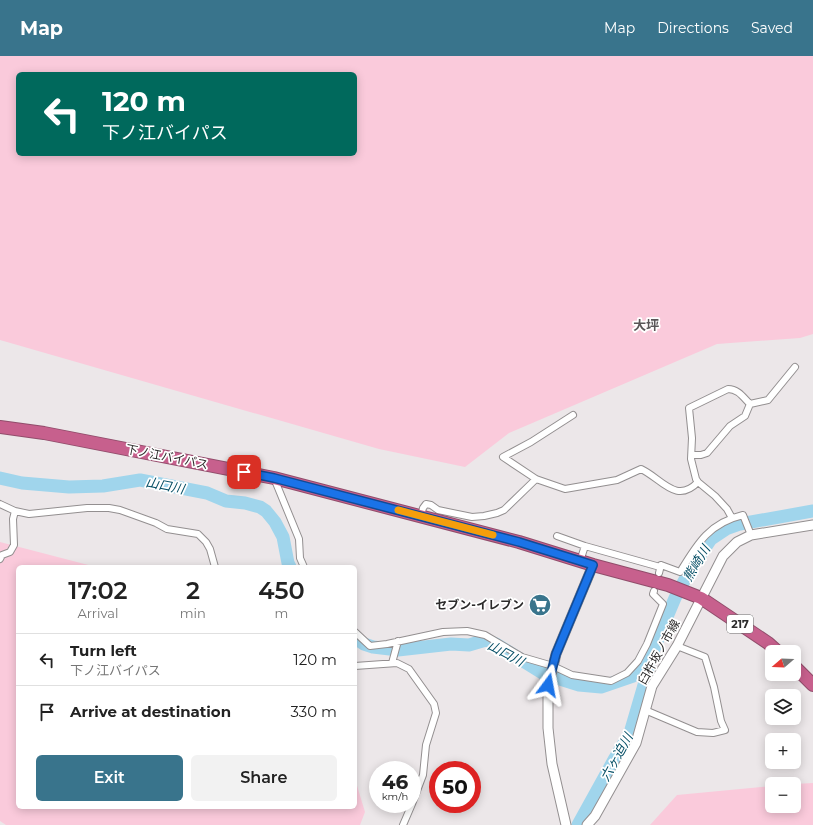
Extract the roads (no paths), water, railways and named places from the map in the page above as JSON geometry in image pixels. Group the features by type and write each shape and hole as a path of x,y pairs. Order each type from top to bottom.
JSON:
{"highway":[{"name":"下ノ江バイパス","path":"0,427 44,433 274,478 519,542 593,565 625,566 668,586 702,598"},
{"name":"217","path":"702,598 770,645"},
{"path":"801,672 813,685"}],"main road":[{"name":"臼杵坂ノ市線","path":"587,825 595,816 636,743 652,686 677,646 724,556 737,542 751,534 813,525"},
{"path":"566,824 552,764 548,728 548,685 556,654 593,565"}],"street":[{"path":"750,404 768,400 795,367"},
{"path":"732,518 727,509 715,496 698,482 694,474 689,408 728,389 738,391 750,404"},
{"path":"692,456 707,453 730,426 745,416 750,404"},
{"path":"573,414 531,442 503,458 536,479 565,489 617,480 641,468 665,486 676,490 685,491 698,482"},
{"path":"274,478 299,539 300,558 303,565"},
{"path":"421,516 423,508 426,504 438,510 472,517 497,513 509,505 536,479"},
{"path":"0,504 15,511 29,514 87,508 109,508 120,510 156,523 167,529 198,534 206,542 210,549 214,565"},
{"path":"0,559 2,555 10,552 14,545 13,519 15,511"},
{"path":"557,536 585,546 625,566 659,570 661,565 680,572 694,549 704,536 713,528 732,518 743,515 751,534"},
{"path":"580,561 585,546"},
{"path":"357,634 370,646 387,644 443,632 467,632 485,635 522,657 552,668 572,675 611,681 627,673 638,661 663,604 653,594 654,591"},
{"path":"392,662 397,642"},
{"path":"646,710 697,732 713,733 725,730 721,721 714,687 705,657 677,646"},
{"path":"357,666 392,662 397,663 409,669 434,704 436,712 426,746 423,775 421,780"},
{"path":"403,825 408,813"}],"waterway":[{"name":"山口川","path":"0,478 22,483 69,487 103,486 140,480 207,493 226,501 245,503 260,507 266,511 275,522 283,537 289,565"},
{"name":"熊崎川","path":"578,825 630,733 649,662 661,631 675,598 689,572 711,539 726,529 740,524 813,511"},
{"name":"山口川","path":"357,639 373,647 398,650 451,644 469,645 486,640 496,644 544,674 579,685 601,687 633,676 646,667 649,662"}],"place":[{"name":"セブン-イレブン","path":"540,605"}],"district":[{"name":"大坪","path":"646,325"}],"water label":[{"name":"六ヶ迫川","path":"616,757"}]}
